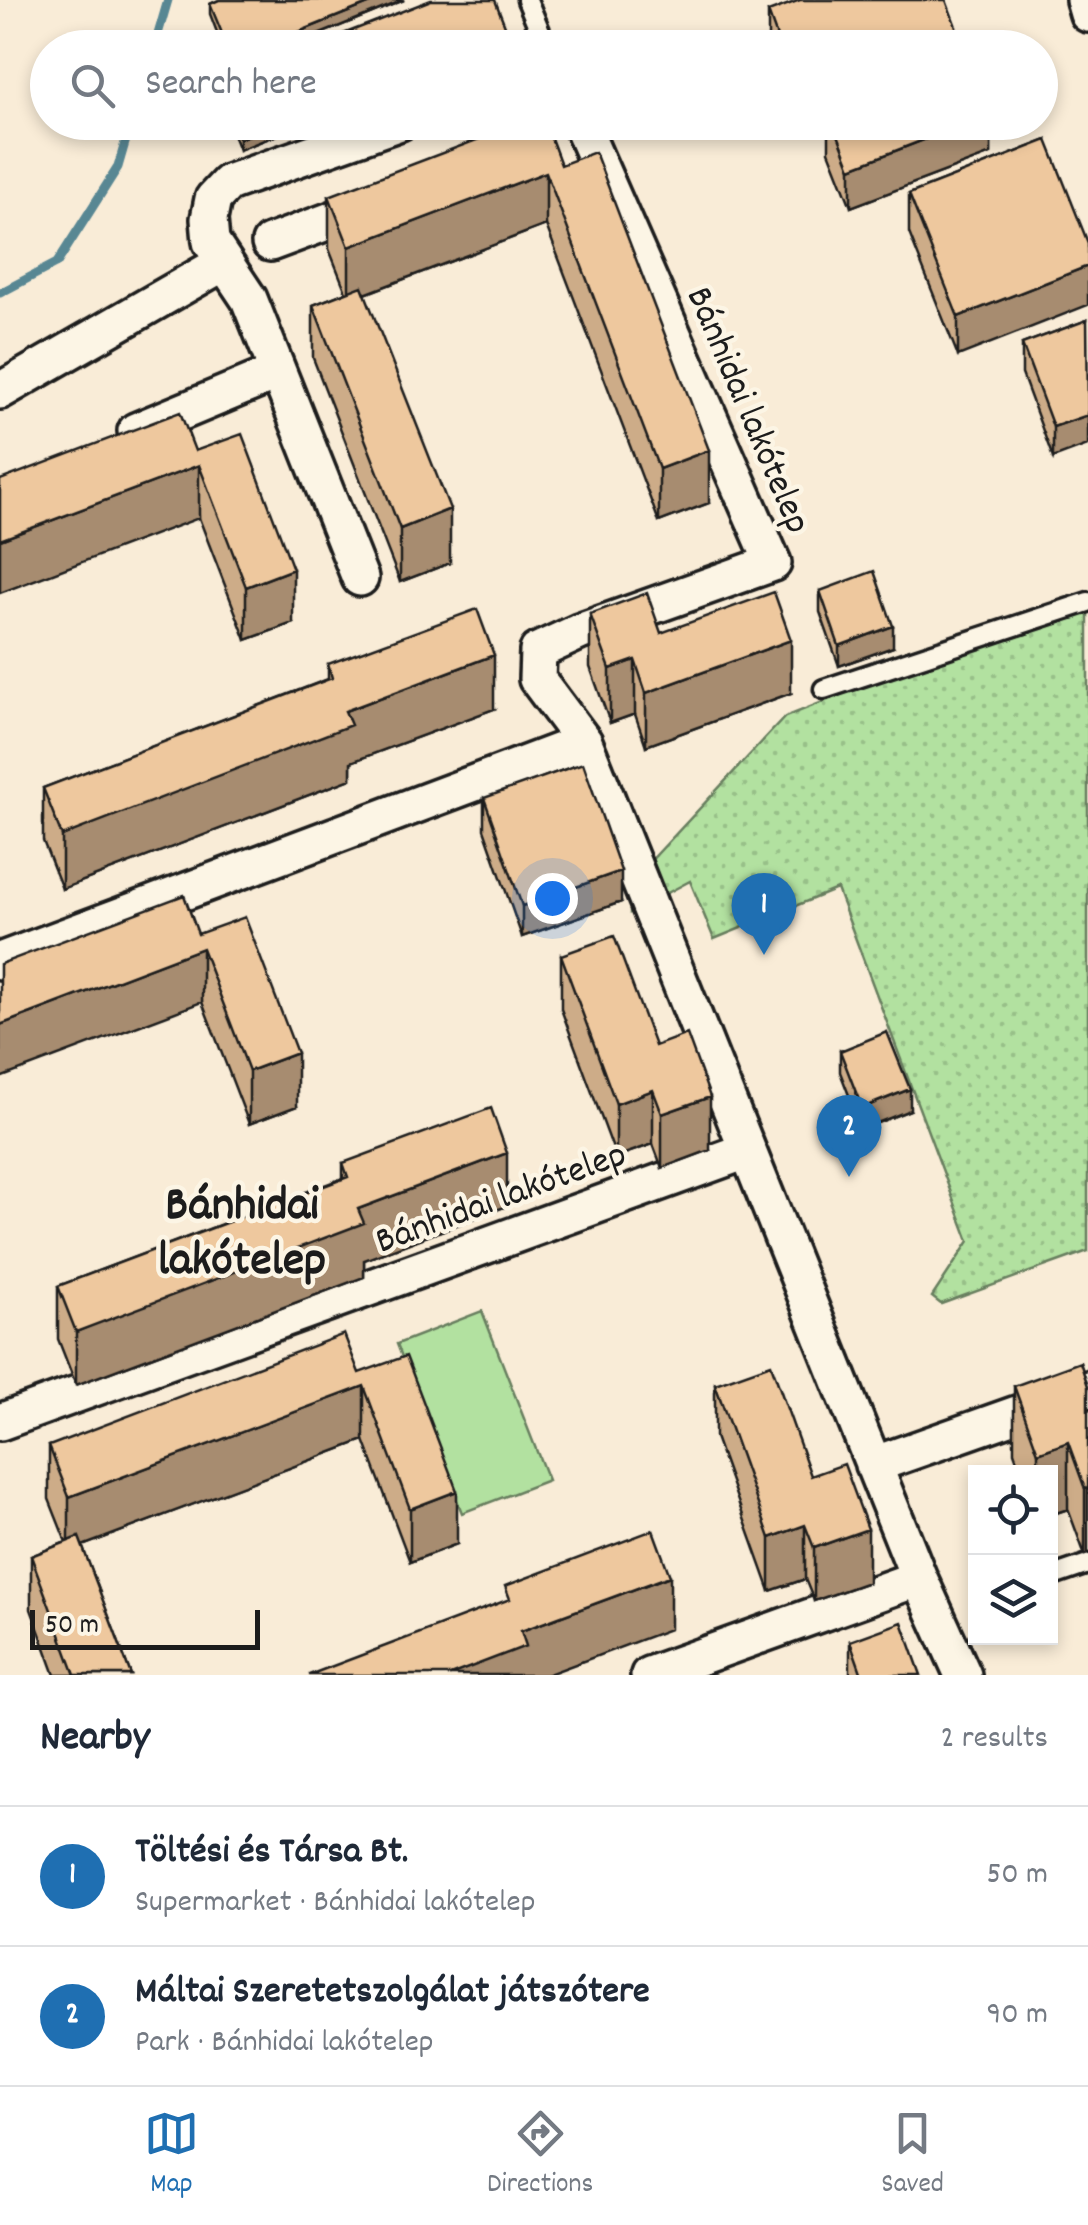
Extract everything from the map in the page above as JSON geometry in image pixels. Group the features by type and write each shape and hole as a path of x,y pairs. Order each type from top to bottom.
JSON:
{"street":[{"path":"1084,0 1088,14"},
{"path":"350,140 228,184 214,199 209,219 210,242 249,299 360,578"},
{"name":"Bánhidai lakótelep","path":"588,140 774,563 579,632 538,651 537,679 584,742 918,1578 962,1675"},
{"path":"270,244 398,196"},
{"path":"0,392 223,263"},
{"path":"104,444 278,372"},
{"path":"0,960 584,742"},
{"name":"Bánhidai lakótelep","path":"0,1422 746,1150"},
{"path":"873,1465 1088,1389"},
{"path":"650,1675 918,1578"}],"lane":[{"path":"527,0 540,30"},
{"path":"824,689 1088,602"},
{"path":"1058,1574 1088,1564"}],"green space":[{"path":"1088,596 1088,1251 941,1304 932,1297 969,1241 837,889 714,939 690,881 630,913 631,882 785,717"},
{"path":"482,1311 548,1480 462,1513 397,1344"}],"building":[{"path":"219,0 378,0 304,30 221,30 210,4"},
{"path":"431,0 495,0 507,30 354,30"},
{"path":"800,0 946,0 957,30 774,30 768,12"},
{"path":"477,140 552,140 561,165 595,152 709,450 659,469 546,172 349,247 329,196"},
{"path":"840,140 923,140 851,168"},
{"path":"1047,140 1088,243 1088,266 958,317 909,194"},
{"path":"362,286 450,509 400,529 313,305"},
{"path":"1087,320 1088,415 1053,427 1022,344"},
{"path":"180,412 195,451 242,434 293,569 246,587 199,465 0,540 0,480"},
{"path":"874,571 893,626 839,646 820,591"},
{"path":"774,592 791,640 646,693 635,660 610,669 590,614 647,593 661,633"},
{"path":"477,609 494,655 345,711 351,725 62,836 43,788 332,678 328,664"},
{"path":"583,763 621,871 522,906 484,798"},
{"path":"184,895 198,934 245,917 297,1053 249,1071 202,948 0,1025 0,964"},
{"path":"614,936 655,1046 687,1034 710,1097 662,1114 653,1090 616,1104 561,955"},
{"path":"887,1032 910,1089 862,1108 840,1051"},
{"path":"491,1108 507,1153 358,1209 364,1223 76,1332 58,1286 348,1177 343,1163"},
{"path":"344,1334 359,1373 406,1356 457,1491 410,1509 364,1386 69,1497 49,1446"},
{"path":"1080,1362 1088,1386 1085,1489 1068,1442 1038,1453 1014,1386"},
{"path":"771,1364 811,1476 844,1464 868,1529 814,1548 805,1525 770,1538 715,1384"},
{"path":"653,1530 670,1576 521,1631 526,1646 450,1675 309,1675 510,1599 505,1586"},
{"path":"79,1537 131,1675 75,1675 31,1556"},
{"path":"902,1622 921,1675 862,1675 850,1641"}],"waterway":[{"path":"159,30 168,0"},
{"path":"0,293 57,263 118,167 126,140"}],"place":[{"name":"Töltési és Társa Bt.","path":"764,955"},
{"name":"Máltai Szeretetszolgálat játszótere","path":"849,1177"}],"district":[{"name":"Bánhidai lakótelep","path":"242,1228"}]}
